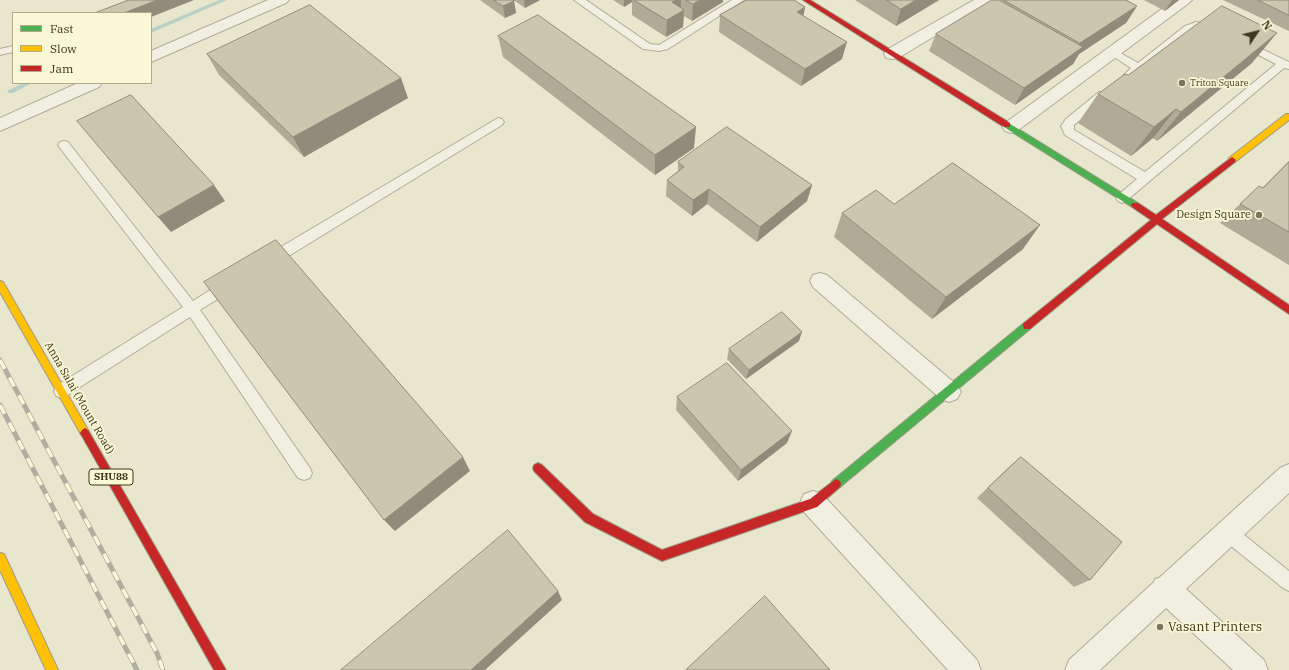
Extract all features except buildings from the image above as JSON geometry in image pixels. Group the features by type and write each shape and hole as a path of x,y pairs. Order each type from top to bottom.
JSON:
{"street":[{"path":"152,57 281,0"},
{"path":"806,0 1011,127 1157,220 1289,310"},
{"path":"892,54 985,0"},
{"path":"1011,127 1184,0"},
{"path":"0,125 91,84"},
{"path":"538,468 589,518 662,556 813,503 1157,220 1289,116"},
{"path":"820,281 949,392"},
{"name":"Anna Salai (Mount Road)","path":"0,284 220,670"},
{"path":"1079,670 1289,476"},
{"path":"813,503 967,670"},
{"path":"0,558 52,670"},
{"path":"1165,589 1254,670"}],"lane":[{"path":"579,0 647,47 659,48 664,47 739,0"},
{"path":"1145,178 1074,136 1069,132 1068,126 1070,122 1189,28 1196,25 1205,26 1221,32"},
{"path":"1122,198 1286,64 1235,39"},
{"path":"0,52 12,49"},
{"path":"1112,53 1139,68"},
{"path":"259,266 498,122"},
{"path":"64,145 191,308 304,473"},
{"path":"62,391 239,279"},
{"path":"1227,532 1289,582"}],"waterway":[{"path":"152,31 224,0"},
{"path":"11,91 27,84"}],"railway":[{"path":"0,360 157,653 163,670"},
{"path":"0,405 137,670"}],"traffic: fast":[{"path":"1007,125 1135,205"},
{"path":"836,484 1027,326"}],"traffic: slow":[{"path":"1232,160 1289,116"},
{"path":"0,284 85,433"},
{"path":"0,558 52,670"}],"traffic: jam":[{"path":"806,0 1007,125"},
{"path":"1027,326 1157,219 1232,160"},
{"path":"1135,205 1289,310"},
{"path":"85,433 220,670"},
{"path":"538,468 589,518 662,556 813,503 836,484"}],"place":[{"name":"Triton Square","path":"1182,83"},
{"name":"Design Square","path":"1259,215"},
{"name":"Vasant Printers","path":"1160,627"}]}
